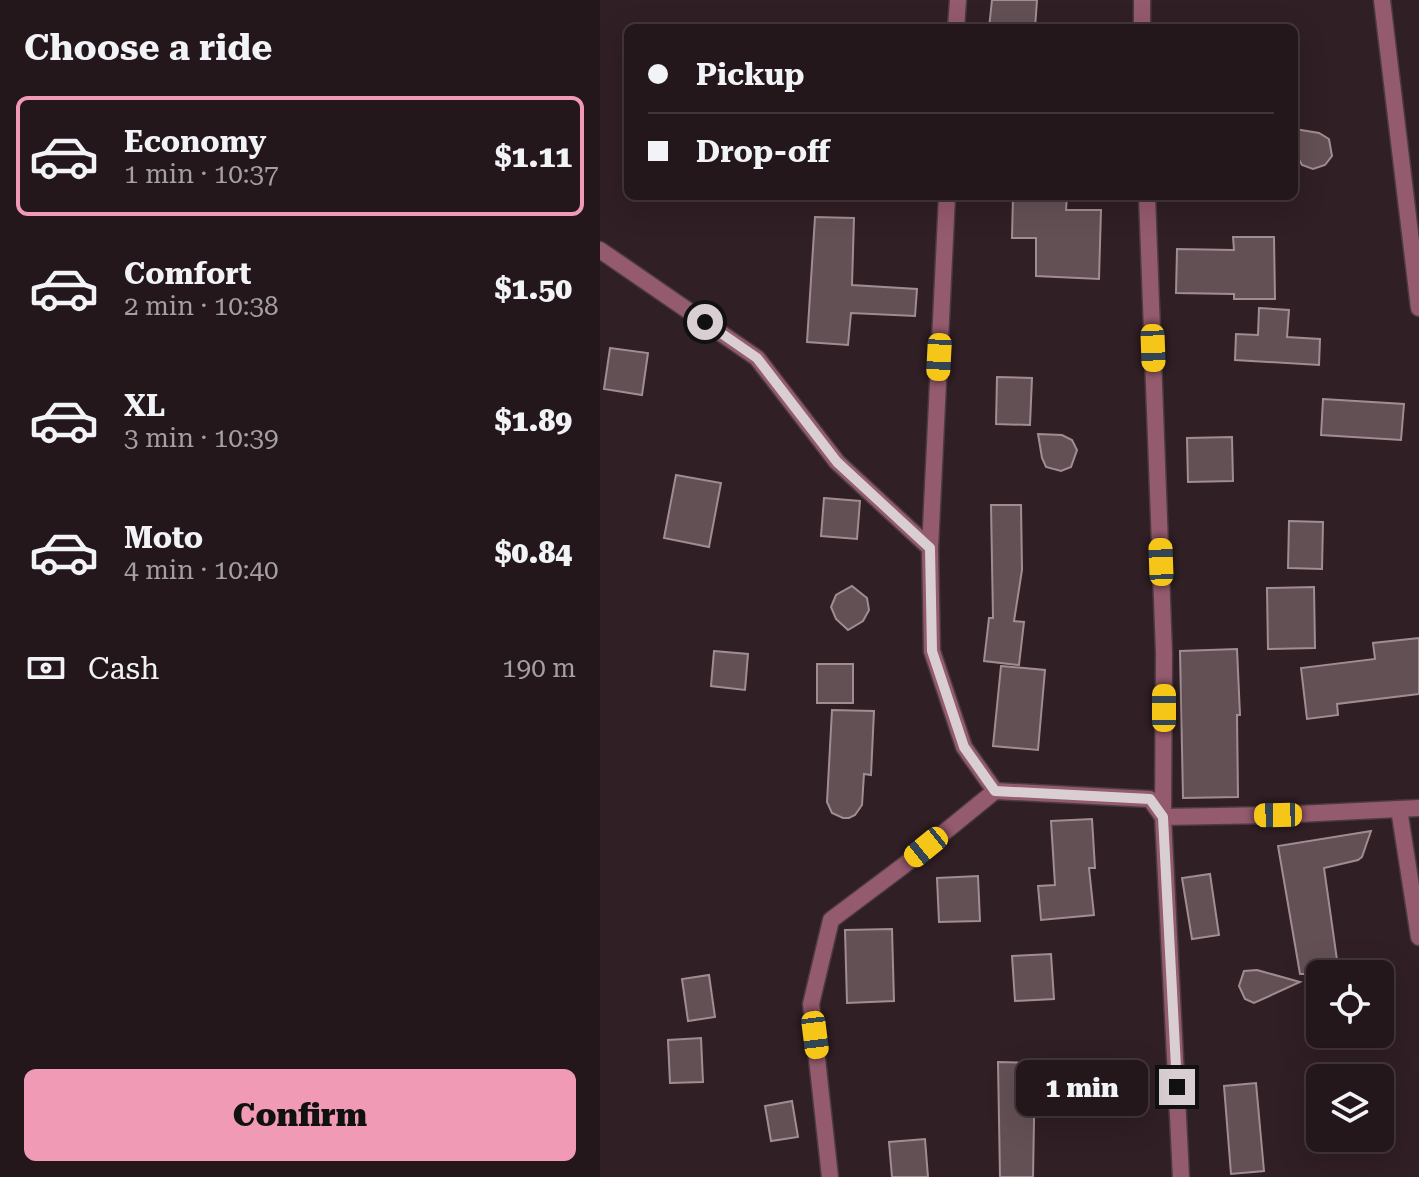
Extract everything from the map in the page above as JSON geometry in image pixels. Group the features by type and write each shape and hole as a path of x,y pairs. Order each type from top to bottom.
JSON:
{"street":[{"path":"956,24 958,0"},
{"path":"1142,0 1142,24"},
{"path":"1382,0 1396,137 1419,308"},
{"path":"947,200 930,548 932,651 964,747 995,791"},
{"path":"1147,200 1164,653 1163,817 1181,1177"},
{"path":"600,250 757,358 837,462 930,548"},
{"path":"830,1177 811,1004 831,920 995,791 1150,799 1163,817"},
{"path":"1163,817 1419,808"},
{"path":"1399,809 1419,937"}],"building":[{"path":"992,0 1037,0 1035,24 989,24"},
{"path":"1298,130 1319,133 1329,139 1332,156 1325,165 1313,169 1302,165 1298,158"},
{"path":"1013,200 1067,200 1066,210 1101,210 1099,279 1036,276 1036,238 1012,238"},
{"path":"815,217 854,218 852,285 917,289 915,316 851,313 848,345 807,342"},
{"path":"1233,237 1274,237 1275,299 1234,299 1234,294 1176,293 1177,249 1234,250"},
{"path":"1259,308 1289,310 1287,337 1320,339 1319,365 1235,360 1236,334 1258,335"},
{"path":"610,348 648,353 642,395 604,389"},
{"path":"997,377 1032,378 1030,425 996,424"},
{"path":"1323,399 1404,404 1401,440 1321,435"},
{"path":"1038,434 1062,435 1072,440 1077,450 1071,467 1061,471 1046,467"},
{"path":"1232,437 1233,481 1188,482 1187,438"},
{"path":"676,475 721,483 709,547 664,538"},
{"path":"824,498 860,501 857,539 821,536"},
{"path":"991,505 1021,505 1022,570 1014,621 1024,622 1019,665 984,661 989,618 993,618"},
{"path":"1289,521 1323,522 1322,569 1288,568"},
{"path":"852,586 867,598 869,610 863,621 848,630 836,619 831,607 836,595"},
{"path":"1314,587 1315,648 1268,649 1267,588"},
{"path":"1419,638 1419,694 1337,704 1338,715 1307,719 1301,668 1375,659 1373,643"},
{"path":"1237,649 1240,715 1237,715 1238,797 1183,798 1180,651"},
{"path":"714,651 748,654 745,690 711,686"},
{"path":"817,664 853,664 853,703 817,703"},
{"path":"1001,666 1045,670 1038,750 993,746"},
{"path":"832,710 874,711 871,775 864,774 862,805 849,818 832,813 827,802"},
{"path":"1092,819 1095,868 1089,868 1094,915 1041,920 1038,886 1055,885 1051,821"},
{"path":"1371,831 1362,857 1324,868 1337,960 1306,960 1306,974 1300,974 1278,846"},
{"path":"1210,874 1219,935 1192,939 1182,878"},
{"path":"978,876 980,921 939,922 937,878"},
{"path":"892,929 894,1001 847,1003 845,930"},
{"path":"1051,954 1054,999 1015,1001 1012,956"},
{"path":"1257,970 1300,982 1254,1003 1245,999 1239,986 1244,971"},
{"path":"709,975 715,1017 688,1021 682,979"},
{"path":"701,1038 703,1082 670,1083 668,1040"},
{"path":"998,1062 1035,1063 1033,1177 1000,1177"},
{"path":"1143,1069 1148,1103 1114,1108 1109,1074"},
{"path":"1256,1083 1264,1171 1231,1174 1224,1086"},
{"path":"792,1101 798,1137 771,1141 765,1106"},
{"path":"925,1139 928,1177 892,1177 889,1142"}],"route":[{"path":"705,322 757,358 837,462 930,548 932,651 964,747 995,791 1150,799 1163,817 1177,1087"}]}
